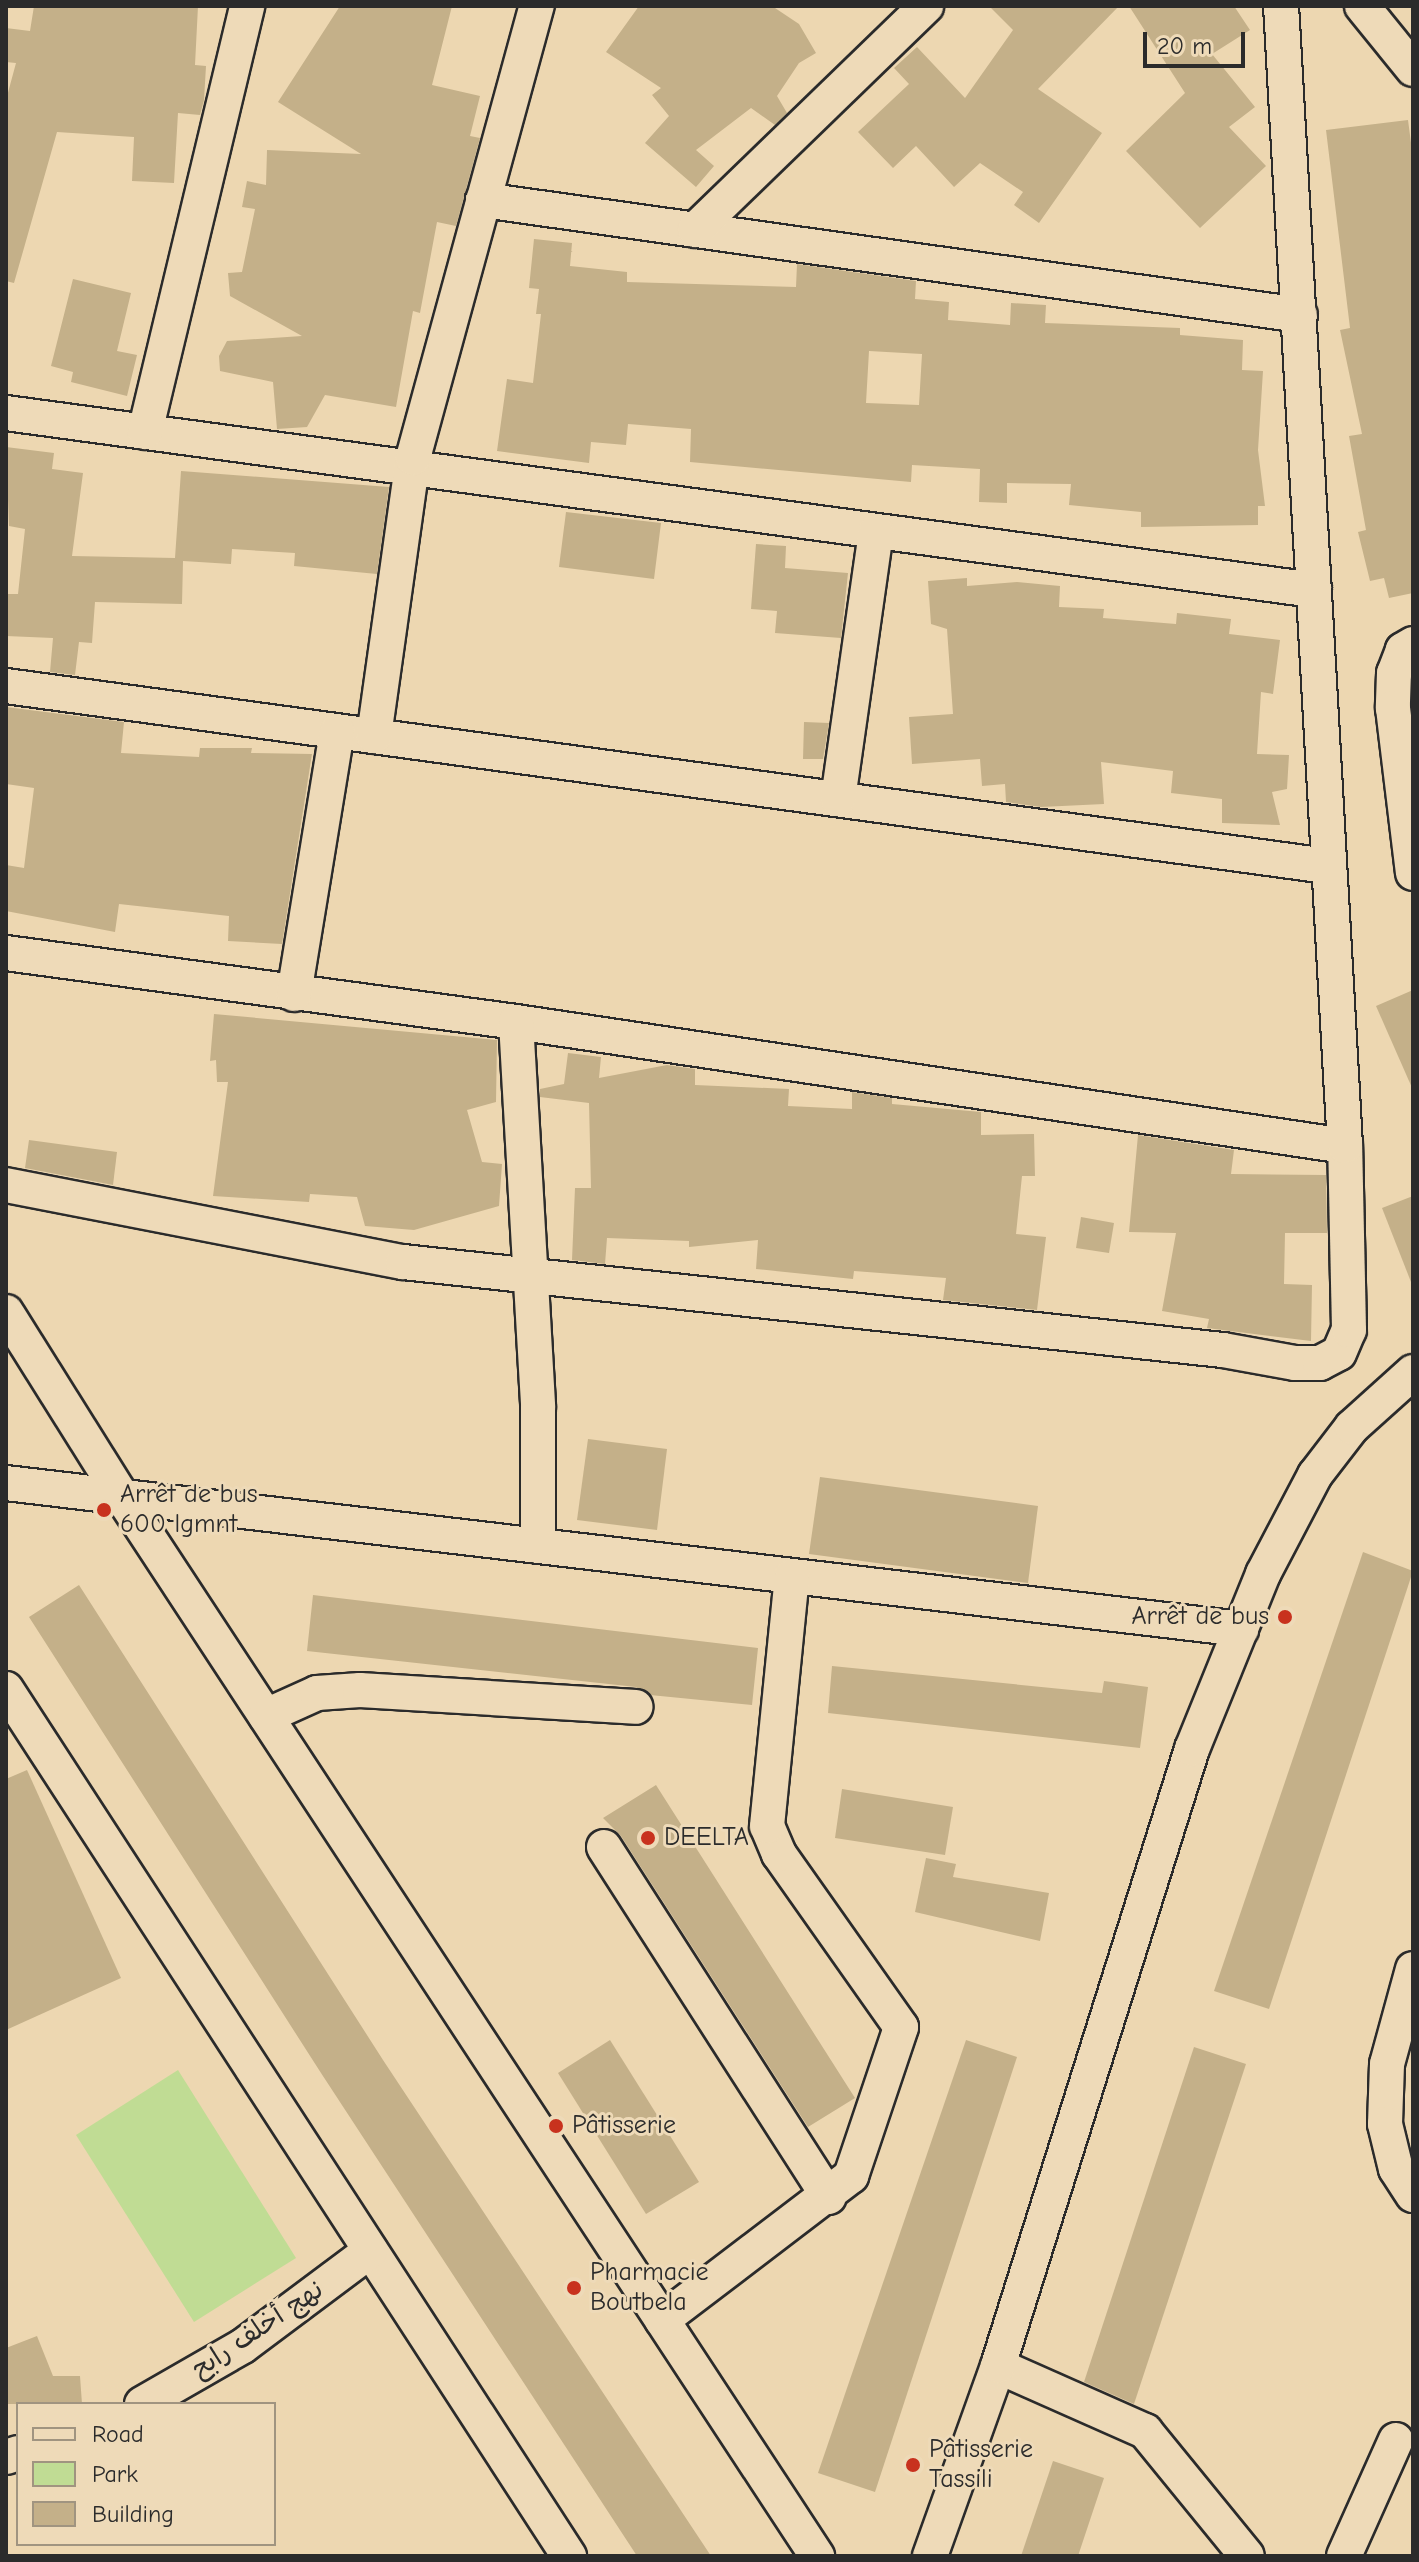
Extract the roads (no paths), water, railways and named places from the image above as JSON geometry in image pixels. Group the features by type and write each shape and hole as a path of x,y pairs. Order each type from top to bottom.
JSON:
{"street":[{"path":"145,432 247,6"},
{"path":"374,736 411,469 537,6"},
{"path":"695,230 926,6"},
{"path":"6,1185 403,1262 1320,1363 1339,1353 1349,1330 1345,1146 1281,6"},
{"path":"1362,6 1413,69"},
{"path":"483,200 1300,315"},
{"path":"6,413 1314,590"},
{"path":"838,799 876,532"},
{"path":"1413,644 1403,650 1394,673 1393,708 1413,873"},
{"path":"6,686 1327,866"},
{"path":"294,994 337,731"},
{"path":"6,953 516,1022 1345,1146"},
{"path":"516,1022 538,1407 538,1546"},
{"path":"6,1312 122,1497 817,2556"},
{"path":"930,2556 998,2366 1192,1749 1241,1629 1315,1475 1352,1427 1413,1372"},
{"path":"6,1483 1241,1629"},
{"path":"662,2320 829,2197 851,2176 901,2027 779,1854 767,1826 792,1576"},
{"path":"6,1689 569,2556"},
{"path":"266,1716 317,1693 360,1690 635,1707"},
{"path":"604,1847 829,2197"},
{"path":"1413,1969 1387,2064 1385,2124 1396,2169 1413,2195"},
{"name":"نهج أخلف رابح","path":"145,2402 243,2346 370,2251"},
{"path":"998,2366 1145,2431 1247,2556"},
{"path":"1344,2556 1396,2440"}],"place":[{"name":"Arrêt de bus 600 lgmnt","path":"104,1510"},
{"name":"Arrêt de bus","path":"1285,1617"},
{"name":"DEELTA","path":"648,1838"},
{"name":"Pâtisserie","path":"556,2126"},
{"name":"Pharmacie Boutbela","path":"574,2288"},
{"name":"Pâtisserie Tassili","path":"913,2465"}]}
